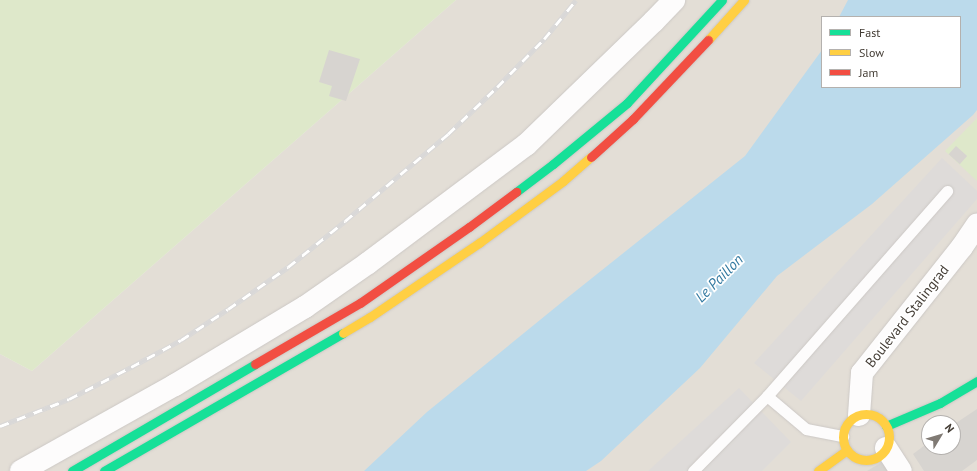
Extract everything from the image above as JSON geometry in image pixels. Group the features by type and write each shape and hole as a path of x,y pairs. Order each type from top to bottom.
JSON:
{"main road":[{"path":"72,471 360,303 469,227 553,164 627,103 722,0"},
{"path":"104,471 370,317 485,238 563,181 633,119 718,30 744,0"},
{"path":"886,426 940,403 977,381"},
{"path":"859,415 874,416 886,426 888,433 886,448 874,458 867,460 853,456 847,450 843,436 848,423 859,415"},
{"path":"818,471 847,450"}],"street":[{"path":"21,471 189,377 305,307 368,263 526,145 674,0"},
{"name":"Boulevard Stalingrad","path":"859,415 862,373 962,247 977,225"},
{"path":"886,448 901,471"}],"lane":[{"path":"694,471 767,396 947,191"},
{"path":"767,396 806,429 843,436"}],"shaded area":[{"path":"456,0 977,0 977,471 0,471 0,354 32,371"},
{"path":"942,158 977,191 977,199 801,401 754,363"},
{"path":"739,388 791,442 762,471 648,471"}],"green space":[{"path":"0,0 456,0 32,371 0,354"},
{"path":"977,118 977,181 945,151"}],"water":[{"name":"Le Paillon","path":"848,0 977,0 977,110 872,204 777,276 700,368 601,461 586,471 364,471 427,412 745,156 821,51 821,88 961,88 961,16 840,16"}],"building":[{"path":"329,50 360,59 346,101 329,96 332,86 319,82"},
{"path":"956,146 967,156 960,164 949,154"},
{"path":"977,409 977,460 962,471 924,471 913,454 921,448 921,455 961,455 961,420"},
{"path":"882,462 889,471 867,471"}],"railway":[{"path":"0,426 69,399 181,340 288,267 448,134 544,39 576,0"}],"traffic: fast":[{"path":"516,192 553,164 627,103 722,0"},
{"path":"104,471 343,333"},
{"path":"72,471 255,364"},
{"path":"886,426 940,403 977,381"}],"traffic: slow":[{"path":"708,40 744,0"},
{"path":"343,333 370,317 479,243 563,181 591,157"},
{"path":"866,414 879,418 885,424 889,437 885,450 879,456 866,460 853,456 847,450 843,437 847,424 853,418 866,414"},
{"path":"818,471 847,450"}],"traffic: jam":[{"path":"591,157 633,119 708,40"},
{"path":"255,364 360,303 469,227 516,192"}]}
